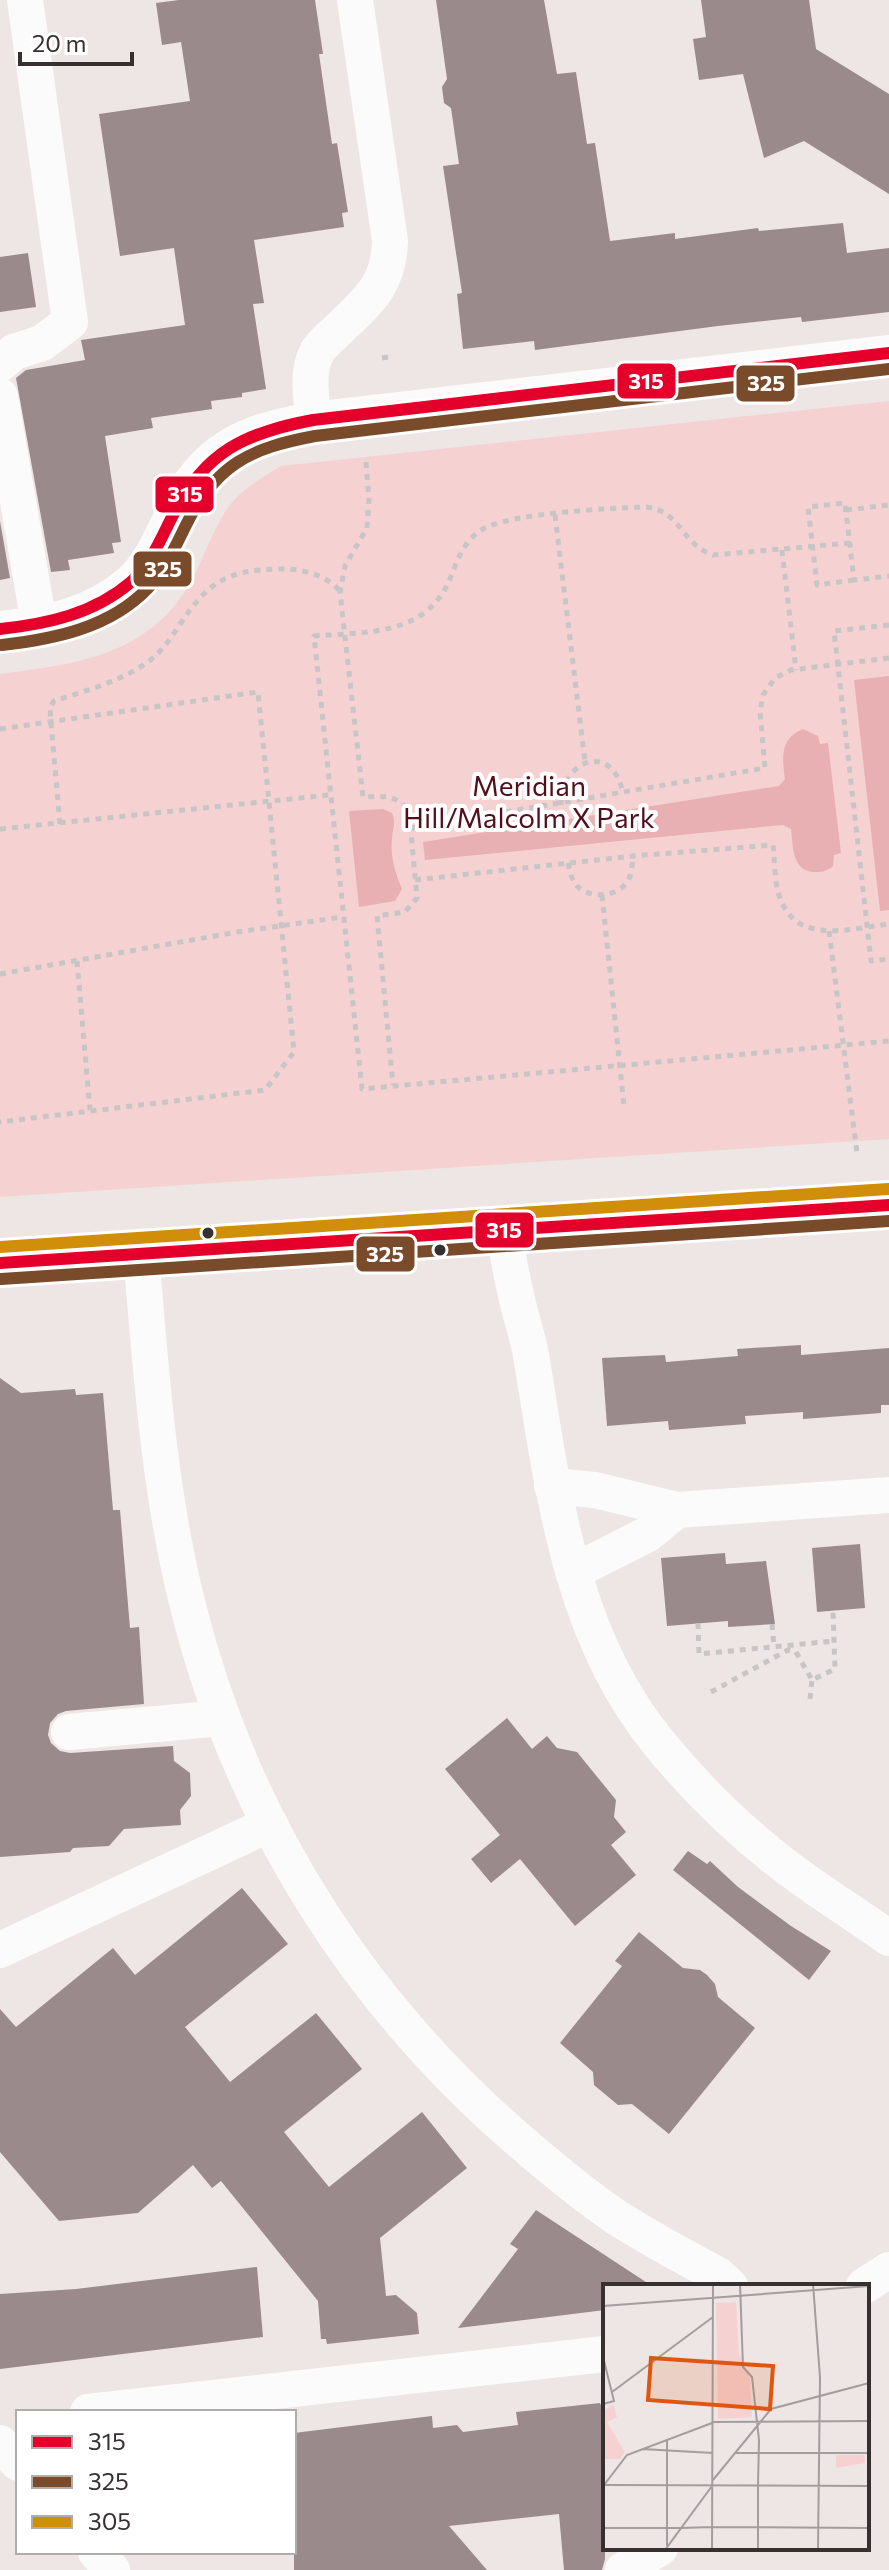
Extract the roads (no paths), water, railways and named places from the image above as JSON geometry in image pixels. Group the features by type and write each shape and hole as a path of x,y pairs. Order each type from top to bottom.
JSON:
{"main road":[{"path":"0,1263 889,1205"}],"street":[{"path":"0,364 14,352 42,343 70,322 25,0"},
{"path":"313,420 312,367 318,349 372,297 381,285 390,256 355,0"},
{"path":"0,629 76,615 97,606 132,581 152,558 181,496 196,475 212,460 260,430 313,420 889,353"},
{"path":"0,396 39,624"},
{"path":"504,1230 530,1349 552,1486 573,1572 600,1649 632,1705 658,1742 717,1807 749,1837 803,1879 889,1938"},
{"path":"141,1253 166,1495 189,1611 240,1765 316,1906 374,1992 463,2091 537,2156 615,2216 718,2275 728,2284"},
{"path":"552,1486 611,1493 677,1510 889,1495"},
{"path":"573,1572 648,1534 677,1510"},
{"path":"69,1732 222,1718"},
{"path":"0,1950 270,1824"},
{"path":"867,2284 889,2270"},
{"path":"106,2410 603,2354"},
{"path":"0,2443 16,2461"},
{"path":"623,2570 657,2550"},
{"path":"98,2554 112,2570"}],"park label":[{"name":"Meridian Hill/Malcolm X Park","path":"529,802"}]}
